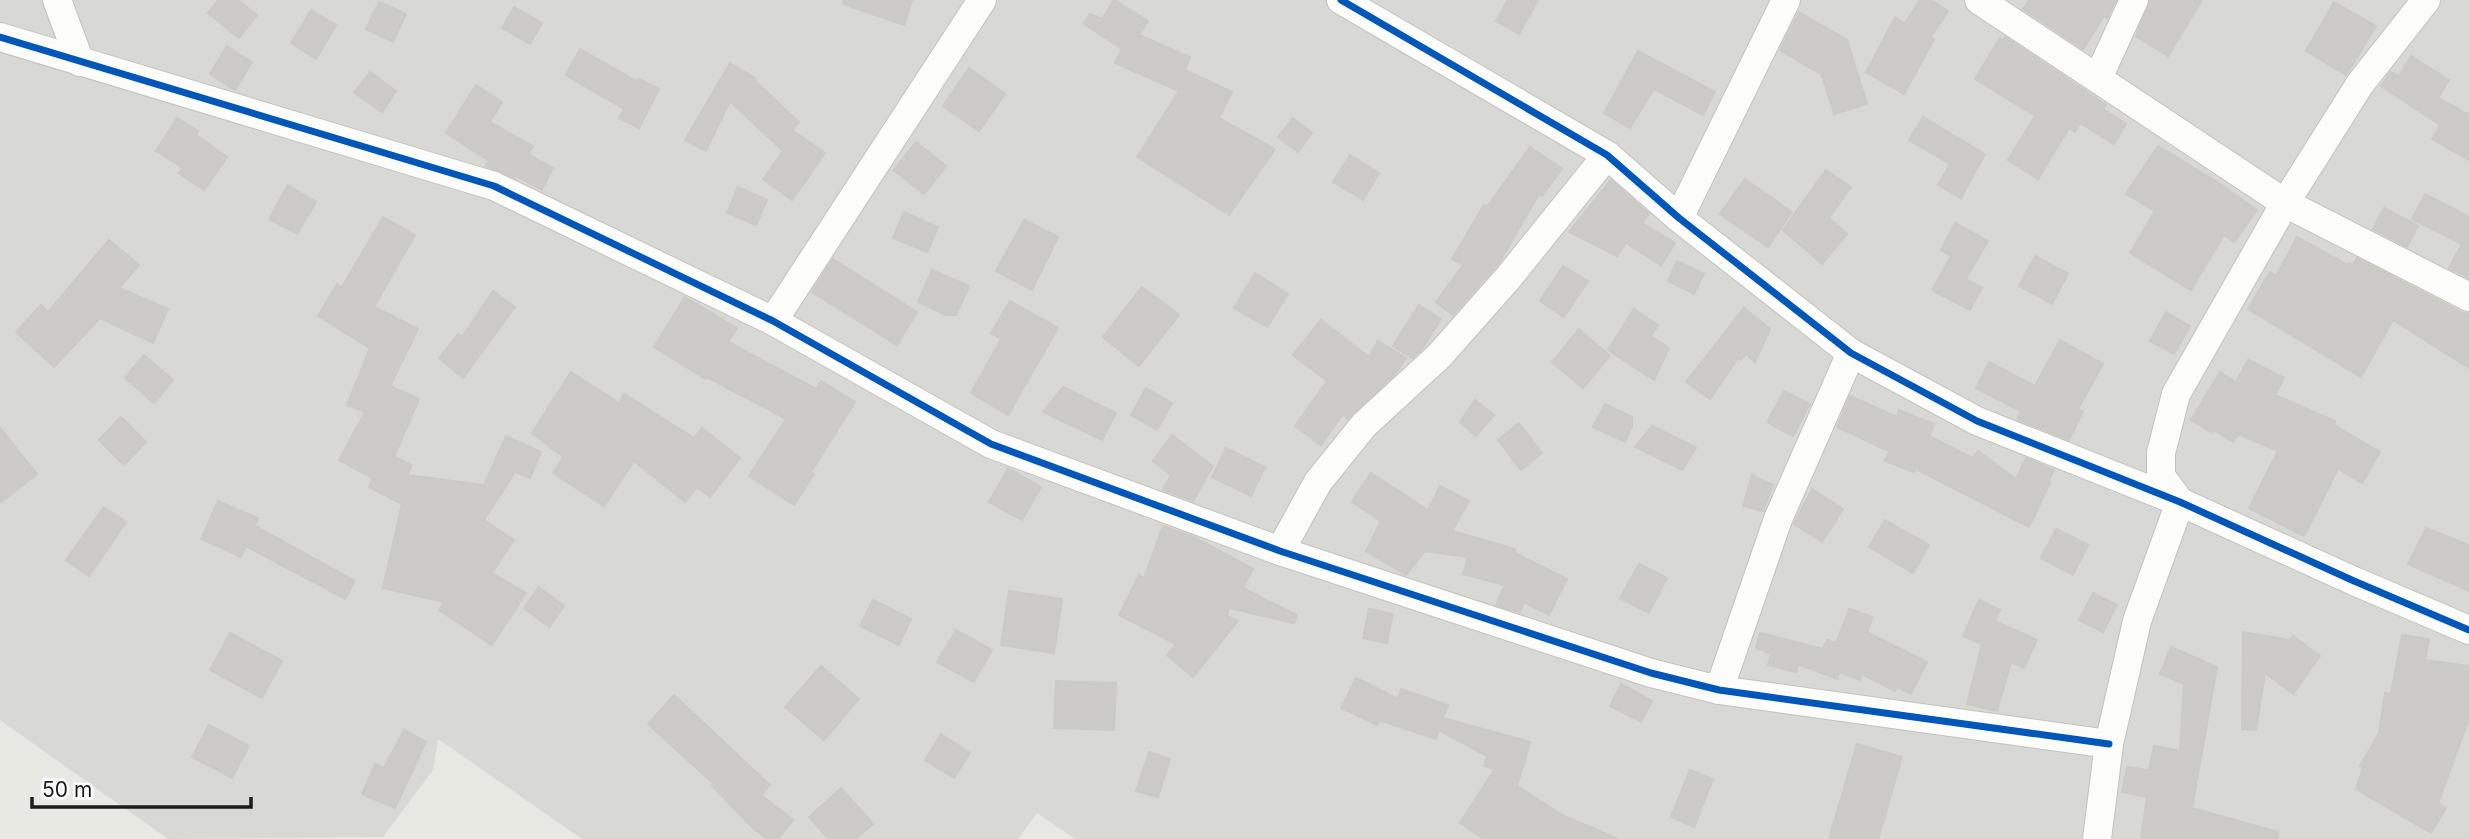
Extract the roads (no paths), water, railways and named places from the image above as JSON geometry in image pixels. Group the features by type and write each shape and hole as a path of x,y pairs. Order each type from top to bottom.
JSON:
{"street":[{"path":"57,0 80,62"},
{"path":"773,321 982,0"},
{"path":"1341,0 1607,155 1679,218 1851,353 1977,421 2180,502 2469,630"},
{"path":"1679,218 1786,0"},
{"path":"1979,0 2285,202 2469,297"},
{"path":"2098,78 2134,0"},
{"path":"2180,502 2161,476 2161,453 2176,394 2285,202 2360,84 2426,0"},
{"path":"0,37 494,186 773,321 991,444 1280,551 1651,673 1719,690 2109,744"},
{"path":"1280,551 1318,482 1364,425 1439,356 1508,278 1607,155"},
{"path":"1719,690 1778,519 1851,353"},
{"path":"2097,839 2109,744 2137,621 2180,502"}]}
